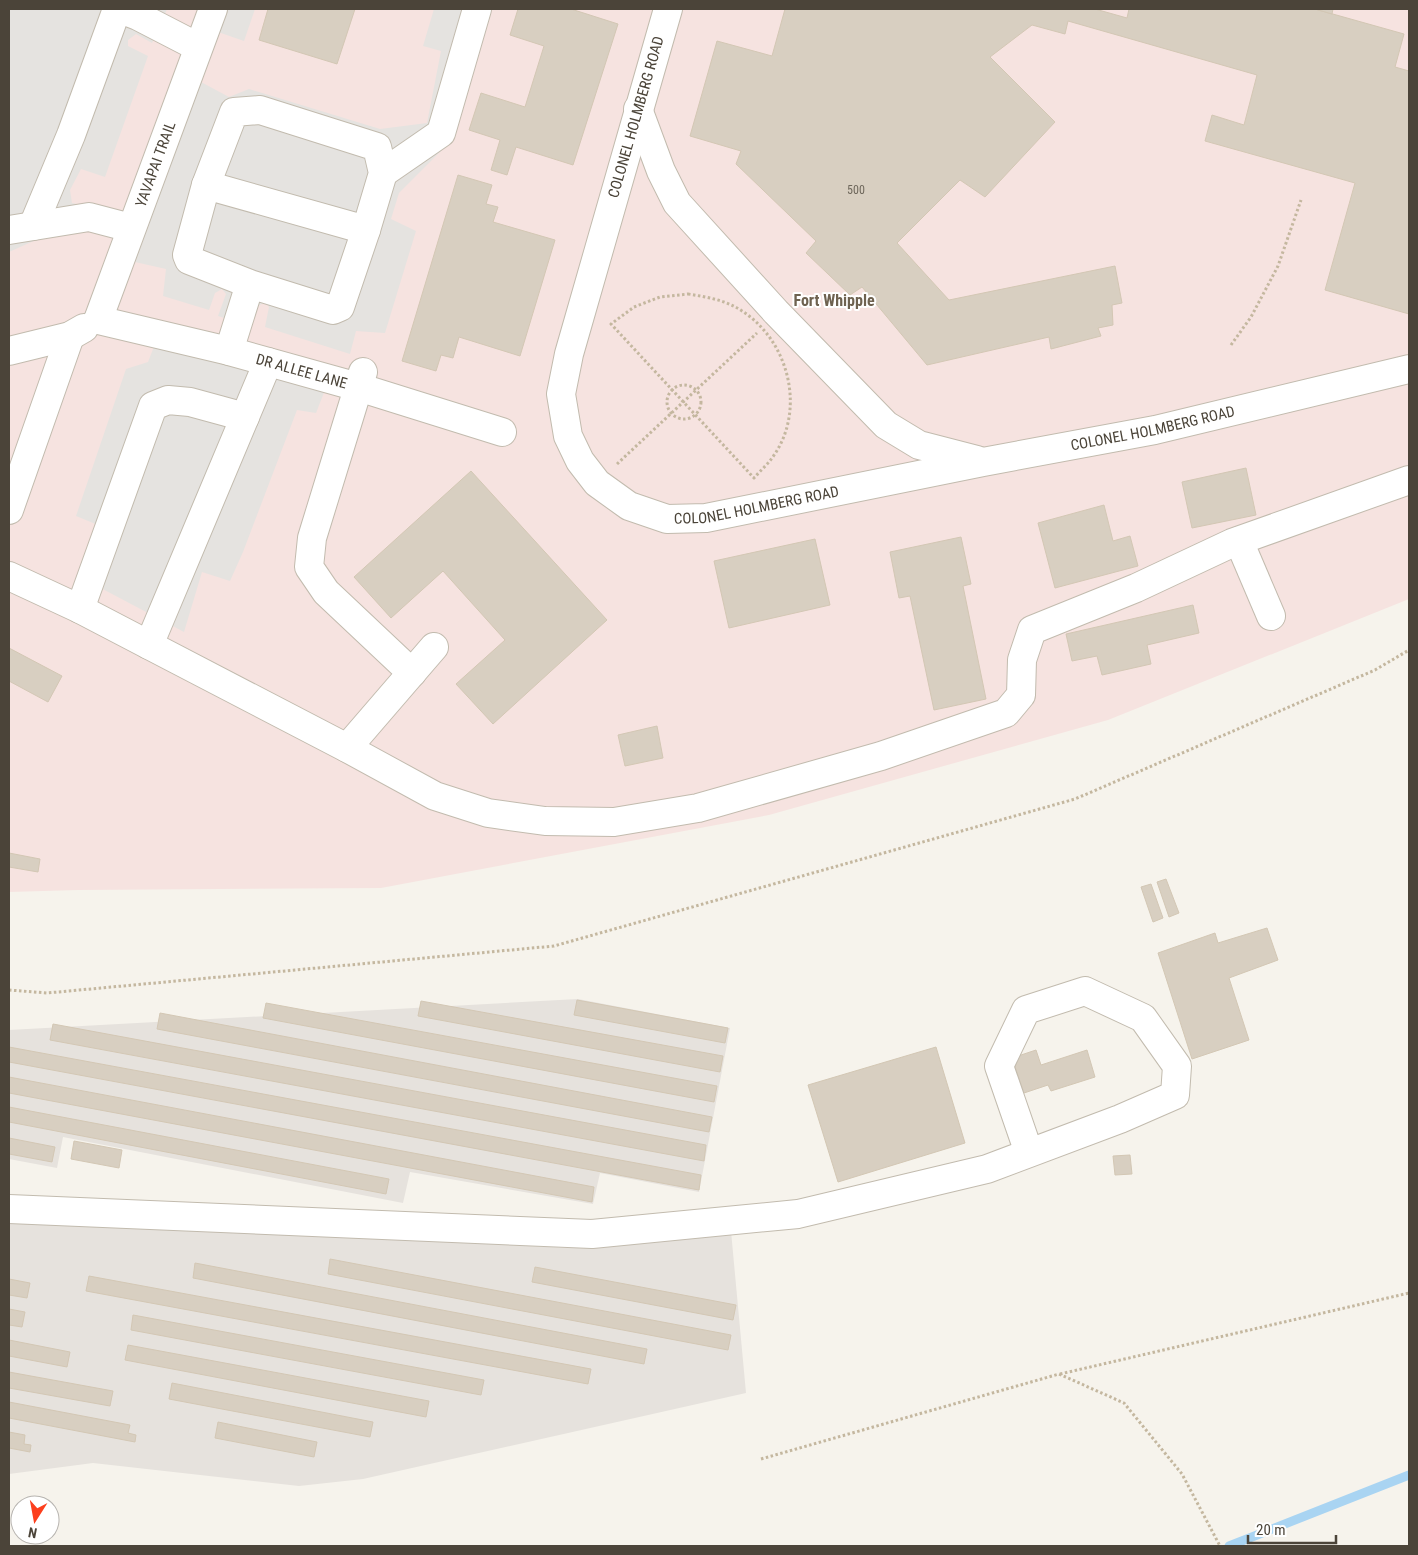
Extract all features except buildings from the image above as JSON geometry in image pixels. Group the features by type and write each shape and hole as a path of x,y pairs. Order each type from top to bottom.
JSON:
{"lane":[{"path":"21,228 71,135 119,9 138,16 198,47"},
{"name":"YAVAPAI TRAIL","path":"98,320 213,9"},
{"path":"383,173 441,133 478,9"},
{"name":"COLONEL HOLMBERG ROAD","path":"668,9 569,354 561,394 568,436 580,461 597,483 629,506 667,518 706,518 983,462 1155,430 1409,369"},
{"path":"260,110 377,147 383,173 340,307 333,310 250,284 189,260 187,255 206,185 234,112 260,110"},
{"path":"638,110 661,171 677,203 776,312 886,425 919,445 983,462"},
{"path":"206,185 366,230"},
{"path":"21,228 89,217 131,228"},
{"path":"229,351 250,284"},
{"path":"9,351 70,336 98,320"},
{"name":"DR ALLEE LANE","path":"98,320 268,362 361,380 502,432"},
{"path":"9,510 70,336"},
{"path":"149,645 268,362"},
{"path":"361,380 312,538 309,568 326,592 412,673"},
{"path":"80,609 153,406 168,400 190,402 245,417"},
{"path":"9,576 80,609 435,796 488,813 545,822 614,822 698,808 881,756 1006,713 1021,694 1022,660 1032,630 1136,588 1239,540 1409,480"},
{"path":"1239,540 1271,616"},
{"path":"347,748 434,648"},
{"path":"9,1209 592,1234 798,1214 987,1169 1120,1119 1174,1095 1177,1066 1143,1018 1084,992 1026,1010 1000,1066 1029,1153"}],"path":[{"path":"1231,345 1251,317 1278,266 1301,200"},
{"path":"688,294 716,298 742,310 763,328 779,350 788,377 789,414 785,432 773,457 754,478 671,390 611,324 634,307 660,297 688,294"},
{"path":"616,465 763,328"},
{"path":"681,385 686,385 696,390 700,395 701,406 695,415 690,418 680,419 671,413 666,404 671,390 681,385"},
{"path":"9,990 47,993 554,946 1075,799 1375,670 1409,650"},
{"path":"761,1459 1059,1374 1409,1293"},
{"path":"1059,1374 1124,1403 1182,1474 1220,1546"}],"shaded area":[{"path":"9,9 1409,9 1409,599 1108,720 769,815 381,888 9,892"},
{"path":"9,9 167,9 152,43 136,34 128,40 128,46 148,56 105,177 81,169 70,190 72,203 98,208 47,235 9,252"},
{"path":"227,9 255,9 244,41 218,32"},
{"path":"434,9 481,9 453,129 440,152 399,193 391,219 416,231 385,333 356,331 350,354 265,327 269,307 265,302 258,306 251,326 218,316 226,294 222,289 215,293 209,310 163,296 166,269 135,262 201,82 229,97 249,89 380,129 427,123 441,51 423,46"},
{"path":"155,344 325,390 316,413 297,410 243,552 230,581 202,572 184,632 78,576 98,525 76,516 126,369 148,362"},
{"path":"578,999 730,1028 699,1192 600,1173 593,1204 410,1172 403,1203 63,1137 57,1168 9,1159 9,1030"},
{"path":"9,1220 570,1248 731,1231 746,1393 363,1479 299,1486 93,1463 9,1474"}],"waterway":[{"path":"1229,1546 1409,1475"}],"district":[{"name":"Fort Whipple","path":"834,300"}]}
